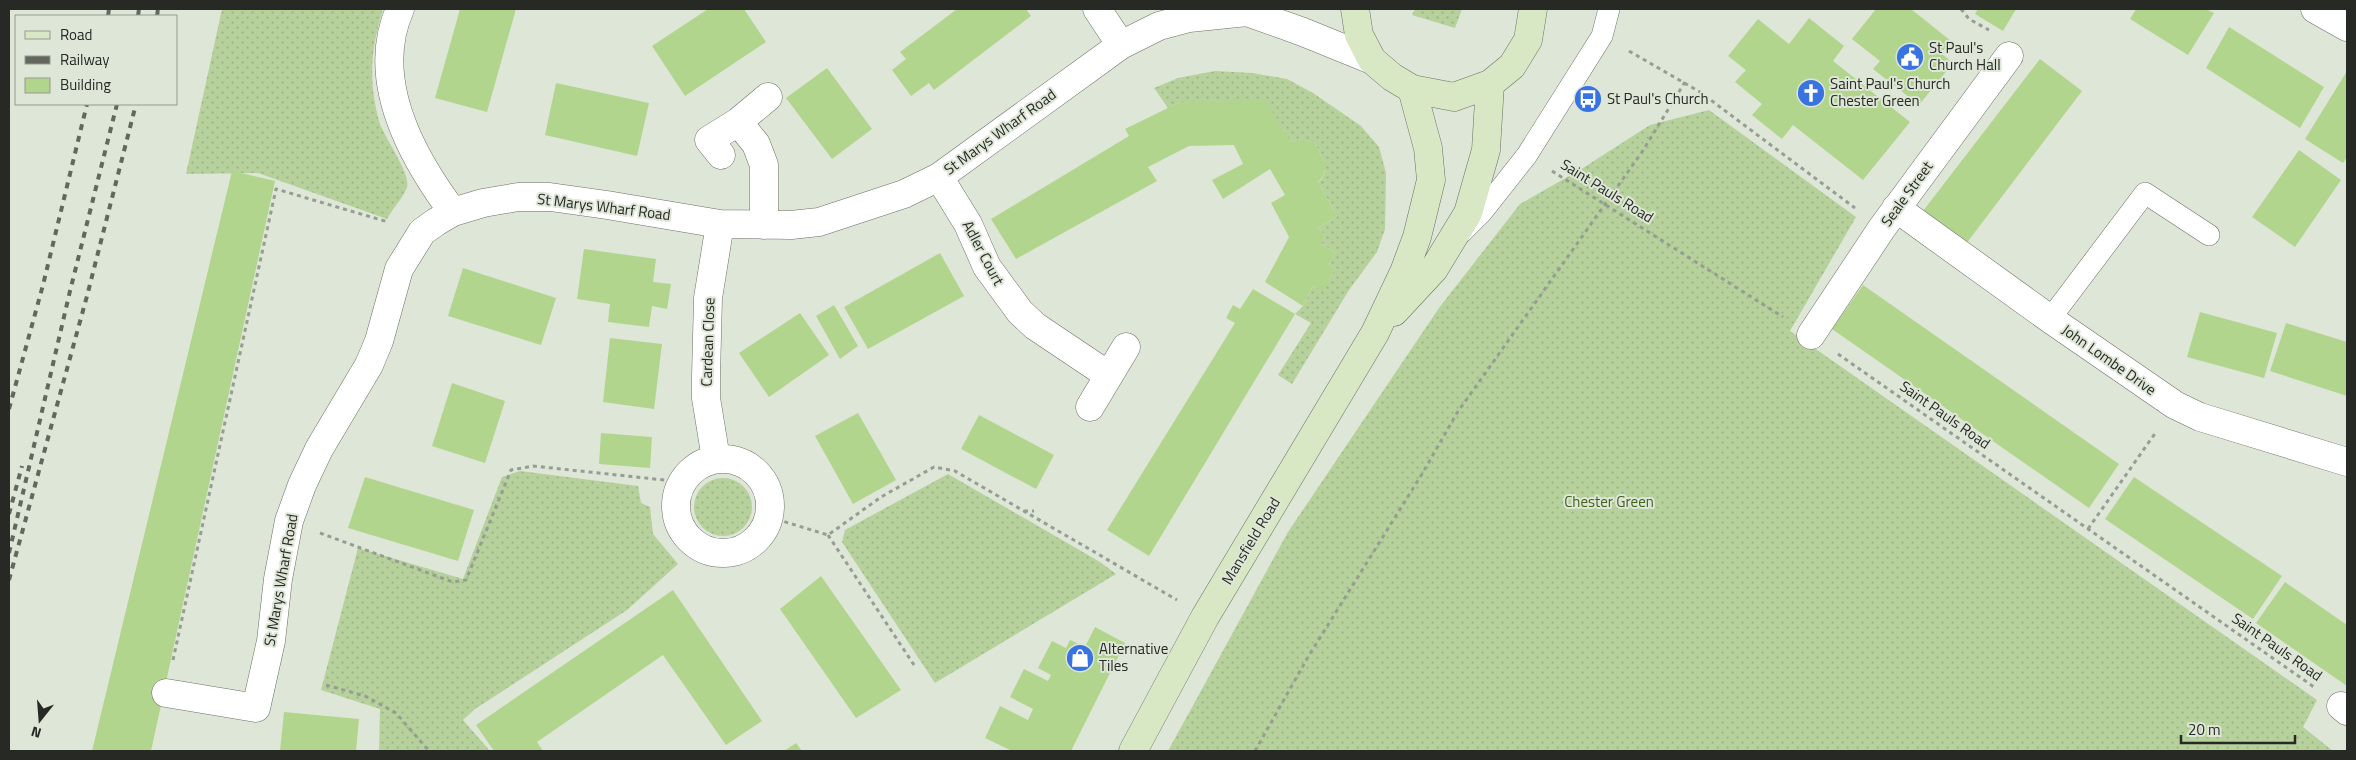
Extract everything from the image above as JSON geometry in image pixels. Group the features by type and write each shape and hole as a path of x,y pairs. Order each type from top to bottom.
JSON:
{"street":[{"path":"400,9 393,26 390,47 395,102 406,136 420,166 452,212"},
{"path":"1097,9 1121,45"},
{"path":"1355,9 1359,35 1372,60 1392,77 1412,89 1454,97 1490,84 1512,66 1528,40 1533,9"},
{"path":"2315,9 2347,27"},
{"name":"St Marys Wharf Road","path":"166,693 256,708 271,641 278,579 289,521 302,485 319,449 369,365 379,341 399,269 422,232 452,212 483,202 518,197 550,197 720,224 764,225 818,222 904,194 939,177 1121,45 1159,26 1189,18 1251,10 1372,60"},
{"name":"Seale Street","path":"1811,335 1889,218 2009,56"},
{"name":"Mansfield Road","path":"1375,333 1434,269 1468,213 1486,150 1490,84"},
{"name":"Mansfield Road","path":"1132,751 1206,617 1375,333 1404,272 1417,237 1431,180 1428,148 1412,89"},
{"path":"721,156 709,140 738,122 768,97"},
{"path":"738,122 756,144 764,165 764,225"},
{"name":"Adler Court","path":"939,177 968,224 987,267 1020,312 1035,326 1108,375"},
{"name":"John Lombe Drive","path":"1889,218 2050,319 2175,405 2210,420 2347,462"},
{"name":"Cardean Close","path":"716,459 706,398 706,376 708,298 720,224"},
{"path":"1090,407 1126,347"},
{"path":"716,459 743,464 753,471 765,484 769,498 769,517 759,536 748,547 726,554 710,552 686,535 679,523 678,501 683,482 695,468 705,462 716,459"}],"lane":[{"path":"1452,242 1482,212 1527,155 1602,36 1608,9"},
{"path":"2050,319 2145,193 2209,235"}],"path":[{"path":"1602,36 1685,82 1889,218"},
{"path":"1255,751 1308,657 1422,474 1457,413 1604,203 1642,152 1685,82"},
{"name":"Saint Pauls Road","path":"1527,155 1811,335 2344,708"},
{"path":"166,693 276,189 422,232"},
{"path":"2088,529 2175,405"},
{"path":"289,521 453,582 466,580 511,470 534,466 683,482"},
{"path":"828,535 881,497 934,467 955,472 1206,617"},
{"path":"1024,511 1034,511"},
{"path":"769,517 828,535 914,665"},
{"path":"326,686 365,696 396,713 429,751"}],"green space":[{"path":"222,9 383,9 372,64 373,92 379,121 401,164 407,181 407,187 401,199 387,219 258,173 186,174"},
{"path":"1415,9 1462,9 1455,28 1412,15"},
{"path":"1215,71 1252,73 1287,79 1313,93 1361,126 1379,147 1386,173 1385,229 1377,252 1349,290 1292,384 1278,375 1311,323 1295,314 1303,306 1313,286 1324,290 1335,268 1329,265 1335,252 1321,244 1325,235 1318,228 1337,216 1318,182 1324,173 1324,163 1315,143 1300,139 1291,142 1180,102 1168,108 1154,88 1178,78"},
{"name":"Chester Green","path":"1709,110 1856,217 1790,331 2317,700 2303,727 2333,751 1168,751 1288,532 1439,308 1520,204 1583,168 1650,125"},
{"path":"520,471 638,486 641,503 650,507 653,534 678,564 627,610 475,709 463,720 490,751 379,751 380,709 321,690 358,548 463,579 502,477"},
{"path":"948,474 1100,562 1116,574 935,683 842,542 845,530"},
{"path":"717,478 729,478 744,486 752,501 752,513 744,528 729,536 717,536 702,528 694,513 694,501 702,486"}],"building":[{"path":"460,9 516,9 487,112 435,98"},
{"path":"708,9 744,9 766,42 685,96 652,46"},
{"path":"957,9 1026,9 1031,16 934,90 929,83 911,96 892,70 906,59 900,52"},
{"name":"St Paul's Church Hall","path":"1876,9 1911,9 1951,41 1941,53 1953,63 1919,105 1873,69 1880,61 1852,39"},
{"path":"1978,9 2016,9 2003,31 1975,14"},
{"path":"2136,9 2206,9 2214,13 2188,55 2130,19"},
{"name":"Saint Paul's Church Chester Green","path":"1809,18 1844,46 1833,61 1910,122 1863,180 1793,125 1782,139 1752,115 1762,104 1735,82 1746,70 1728,56 1758,19 1789,44"},
{"path":"2229,27 2324,87 2300,128 2206,68"},
{"path":"2040,59 2082,91 1966,244 1923,211"},
{"path":"827,68 872,129 832,159 786,98"},
{"path":"2347,71 2347,157 2343,163 2305,139"},
{"path":"556,83 649,103 637,156 545,135"},
{"path":"1265,100 1291,142 1300,139 1315,143 1326,166 1323,176 1318,182 1337,216 1318,228 1325,235 1321,244 1335,252 1329,265 1335,268 1324,291 1313,286 1303,306 1265,282 1289,237 1271,203 1285,195 1270,169 1223,199 1212,180 1243,164 1234,145 1189,146 1148,167 1157,181 1016,259 991,219 1129,136 1125,129 1180,102"},
{"path":"2299,150 2341,180 2295,247 2252,217"},
{"path":"232,171 275,181 151,751 92,751"},
{"path":"584,249 656,259 653,282 671,284 667,309 652,306 649,327 608,322 610,304 577,299"},
{"path":"940,253 964,296 868,349 844,307"},
{"path":"463,268 556,298 541,345 448,316"},
{"path":"1863,285 2119,464 2089,508 1832,329"},
{"path":"1253,289 1295,314 1149,556 1107,530 1235,323 1226,318 1233,305 1240,309"},
{"path":"834,305 858,346 840,359 816,316"},
{"path":"2200,312 2277,333 2264,378 2187,357"},
{"path":"800,313 829,355 769,397 739,353"},
{"path":"2286,323 2347,342 2347,396 2270,371"},
{"path":"610,338 662,344 654,409 603,402"},
{"path":"452,383 505,401 485,463 432,446"},
{"path":"858,413 896,480 853,504 815,436"},
{"path":"979,415 1054,455 1036,489 961,449"},
{"path":"601,433 652,437 650,468 599,464"},
{"path":"365,477 474,510 458,561 348,528"},
{"path":"2134,477 2282,576 2253,619 2105,519"},
{"path":"821,576 901,690 856,718 780,609"},
{"path":"2285,582 2347,625 2347,686 2256,623"},
{"path":"673,590 762,721 726,745 663,655 537,742 543,751 494,751 476,725"},
{"path":"1095,627 1125,643 1071,751 1012,751 985,738 1000,706 1028,720 1033,709 1010,697 1024,669 1048,681 1051,675 1038,668 1052,641 1066,648 1070,640 1085,647"},
{"path":"284,712 359,719 356,751 280,751"},
{"path":"796,743 802,751 784,751"}],"railway":[{"path":"108,15 109,9"},
{"path":"138,15 139,9"},
{"path":"157,15 158,9"},
{"path":"9,409 43,285 87,105"},
{"path":"9,553 70,291 117,105"},
{"path":"9,580 87,296 136,105"},
{"path":"9,514 22,466"}],"place":[{"name":"St Paul's Church Hall","path":"1910,57"},
{"name":"Saint Paul's Church Chester Green","path":"1811,93"},
{"name":"St Paul's Church","path":"1588,99"},
{"name":"Alternative Tiles","path":"1080,658"}]}
